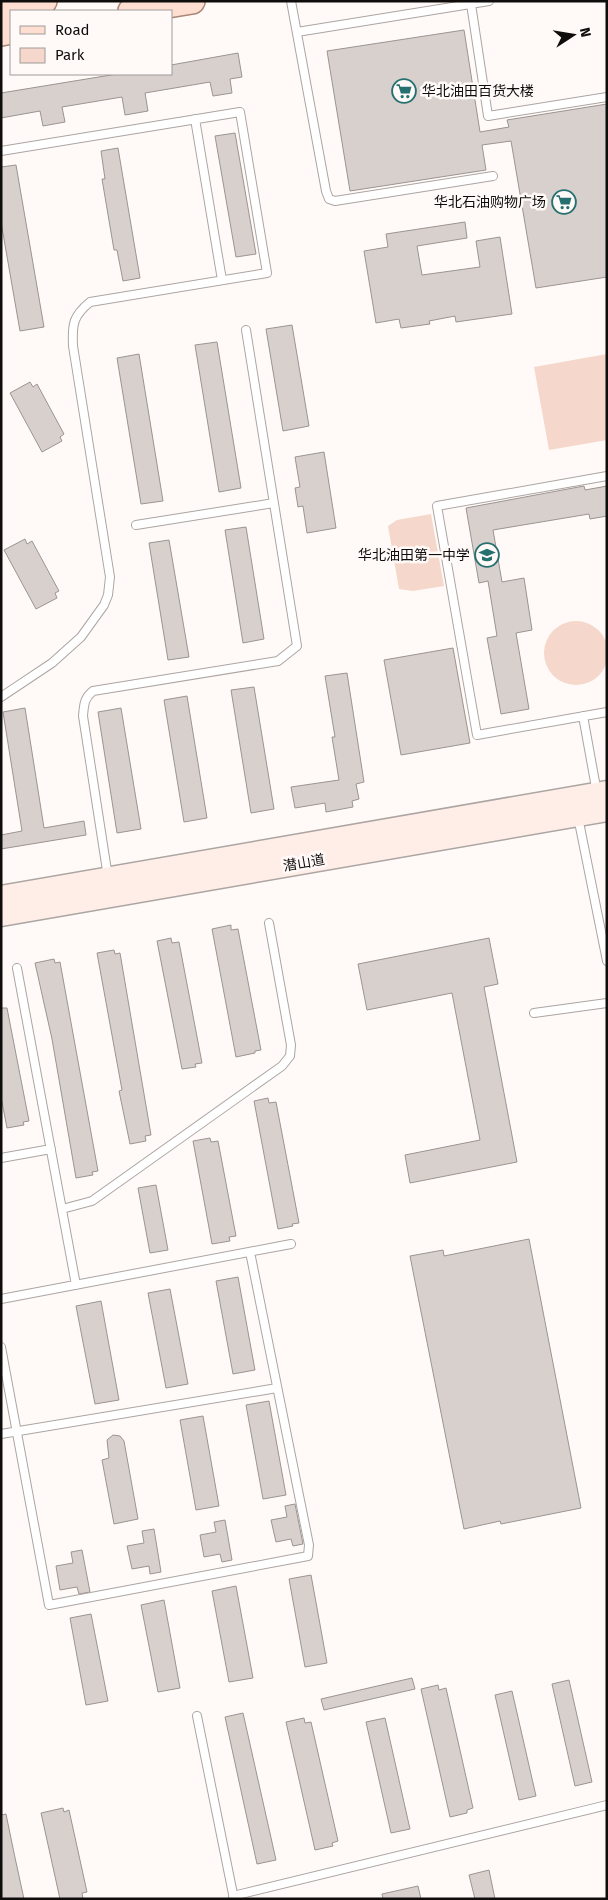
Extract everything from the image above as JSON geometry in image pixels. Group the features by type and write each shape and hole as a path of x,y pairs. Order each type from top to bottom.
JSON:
{"main road":[{"path":"1,8 44,1"},
{"path":"137,10 192,1"},
{"name":"潜山道","path":"1,897 108,878 603,799"},
{"name":"潜山道","path":"1,915 578,815 603,799"}],"lane":[{"path":"291,1 326,190 330,199 335,201 493,176"},
{"path":"297,32 484,2"},
{"path":"471,4 488,116 607,97"},
{"path":"1,151 240,112 267,273 90,302 79,311 74,322 73,346 110,576 108,595 104,605 81,638 52,663 1,697"},
{"path":"195,119 222,280"},
{"path":"108,878 83,716 84,703 87,696 94,691 278,661 297,646 246,330"},
{"path":"607,476 437,506 477,735 607,712"},
{"path":"136,525 274,503"},
{"path":"583,716 603,799"},
{"path":"578,815 607,961"},
{"path":"62,1209 92,1201 282,1066 290,1056 291,1045 269,923"},
{"path":"17,968 76,1285"},
{"path":"534,1013 607,1002"},
{"path":"1,1158 51,1149"},
{"path":"1,1299 291,1244"},
{"path":"1,1347 49,1605 308,1556 309,1545 250,1252"},
{"path":"1,1434 277,1388"},
{"path":"197,1716 234,1897 607,1805"}],"green space":[{"path":"607,354 607,440 549,450 534,367"},
{"path":"431,514 444,586 413,591 399,589 388,526 397,520"},
{"path":"570,621 582,621 599,630 606,641 608,653 606,665 599,676 582,685 570,685 558,680 549,671 544,659 544,647 549,635 558,626"}],"building":[{"path":"464,30 480,132 509,127 507,120 607,104 607,277 536,288 511,141 482,145 486,170 350,191 327,51"},
{"path":"238,53 242,77 230,79 232,93 213,96 210,82 145,93 148,111 125,115 122,97 62,107 65,122 43,126 40,111 1,118 1,93 111,75 172,75 172,65"},
{"path":"235,133 256,254 236,257 215,136"},
{"path":"118,148 140,278 123,281 117,250 114,250 102,179 105,179 101,151"},
{"path":"16,165 44,327 20,331 1,222 1,167"},
{"path":"465,222 467,238 417,246 422,275 480,267 476,241 500,237 512,314 456,322 455,316 429,321 430,324 401,328 399,319 376,323 364,251 388,247 386,234"},
{"path":"292,325 309,426 283,431 266,329"},
{"path":"217,342 241,488 219,492 195,345"},
{"path":"139,354 163,501 141,504 117,358"},
{"path":"30,382 33,387 37,384 64,434 60,437 62,441 42,452 10,393"},
{"path":"324,452 336,528 307,533 303,506 298,507 295,488 300,487 295,457"},
{"path":"584,486 585,490 607,486 607,516 590,519 589,514 493,530 502,582 524,578 532,630 516,633 529,709 501,714 487,638 497,636 488,581 479,583 466,508"},
{"path":"246,527 264,639 243,643 225,530"},
{"path":"25,539 27,544 32,541 59,591 55,593 57,598 36,609 4,550"},
{"path":"169,540 189,657 168,660 149,543"},
{"path":"453,648 470,743 401,755 384,660"},
{"path":"347,673 364,782 356,784 359,799 352,801 353,807 326,812 325,803 295,808 291,787 339,780 332,737 335,737 325,676"},
{"path":"254,687 274,809 251,813 231,690"},
{"path":"187,696 207,818 184,822 164,700"},
{"path":"25,708 44,828 84,821 86,835 1,849 1,835 22,831 3,712"},
{"path":"121,708 141,829 117,833 98,712"},
{"path":"231,925 231,930 238,929 261,1050 236,1057 212,929"},
{"path":"171,938 172,943 179,942 202,1063 195,1064 196,1067 182,1069 157,941"},
{"path":"489,938 498,984 484,987 517,1162 410,1183 405,1155 480,1140 452,993 367,1010 358,964"},
{"path":"114,950 115,954 120,953 151,1135 145,1136 146,1141 130,1144 119,1091 122,1090 97,953"},
{"path":"54,959 55,963 60,962 98,1171 92,1172 93,1175 76,1178 52,1039 35,963"},
{"path":"1,1008 7,1008 29,1121 23,1122 24,1125 7,1128 1,1097"},
{"path":"268,1098 269,1103 276,1102 299,1223 278,1229 254,1101"},
{"path":"210,1138 211,1142 218,1141 236,1236 229,1237 230,1241 212,1244 193,1141"},
{"path":"156,1185 168,1250 150,1253 138,1188"},
{"path":"529,1239 581,1508 501,1524 500,1521 464,1529 410,1256 443,1250 444,1256"},
{"path":"238,1277 255,1370 233,1374 216,1281"},
{"path":"170,1289 188,1384 166,1388 148,1293"},
{"path":"101,1301 119,1400 95,1404 76,1306"},
{"path":"269,1401 286,1495 263,1499 246,1405"},
{"path":"203,1416 219,1506 196,1510 180,1420"},
{"path":"113,1435 120,1436 124,1441 138,1519 114,1524 102,1460 109,1458 107,1440"},
{"path":"295,1504 303,1544 293,1546 291,1539 276,1542 271,1520 287,1517 285,1506"},
{"path":"225,1520 232,1560 222,1562 220,1554 204,1557 200,1535 216,1532 214,1522"},
{"path":"154,1529 161,1572 150,1574 149,1566 132,1569 127,1546 144,1543 142,1531"},
{"path":"82,1550 90,1592 79,1594 77,1587 60,1590 56,1566 73,1563 71,1552"},
{"path":"311,1575 327,1663 305,1667 289,1579"},
{"path":"236,1586 253,1678 229,1682 212,1591"},
{"path":"164,1600 180,1688 158,1692 141,1605"},
{"path":"91,1614 108,1701 86,1705 70,1618"},
{"path":"412,1678 415,1689 324,1710 321,1699"},
{"path":"569,1680 592,1782 575,1786 552,1684"},
{"path":"438,1685 439,1690 446,1688 473,1808 467,1810 467,1813 450,1817 421,1689"},
{"path":"512,1691 536,1796 519,1800 495,1695"},
{"path":"243,1713 276,1860 257,1864 225,1717"},
{"path":"304,1718 305,1723 311,1722 338,1841 332,1843 333,1846 315,1850 286,1722"},
{"path":"385,1718 410,1829 391,1833 366,1722"},
{"path":"63,1808 64,1812 69,1810 87,1892 82,1893 83,1899 60,1899 41,1813"},
{"path":"6,1814 24,1899 1,1899 1,1815"},
{"path":"489,1870 495,1899 475,1899 469,1875"},
{"path":"418,1886 421,1899 383,1899 382,1894"}],"place":[{"name":"华北油田百货大楼","path":"404,91"},
{"name":"华北石油购物广场","path":"564,202"},
{"name":"华北油田第一中学","path":"487,555"}]}
